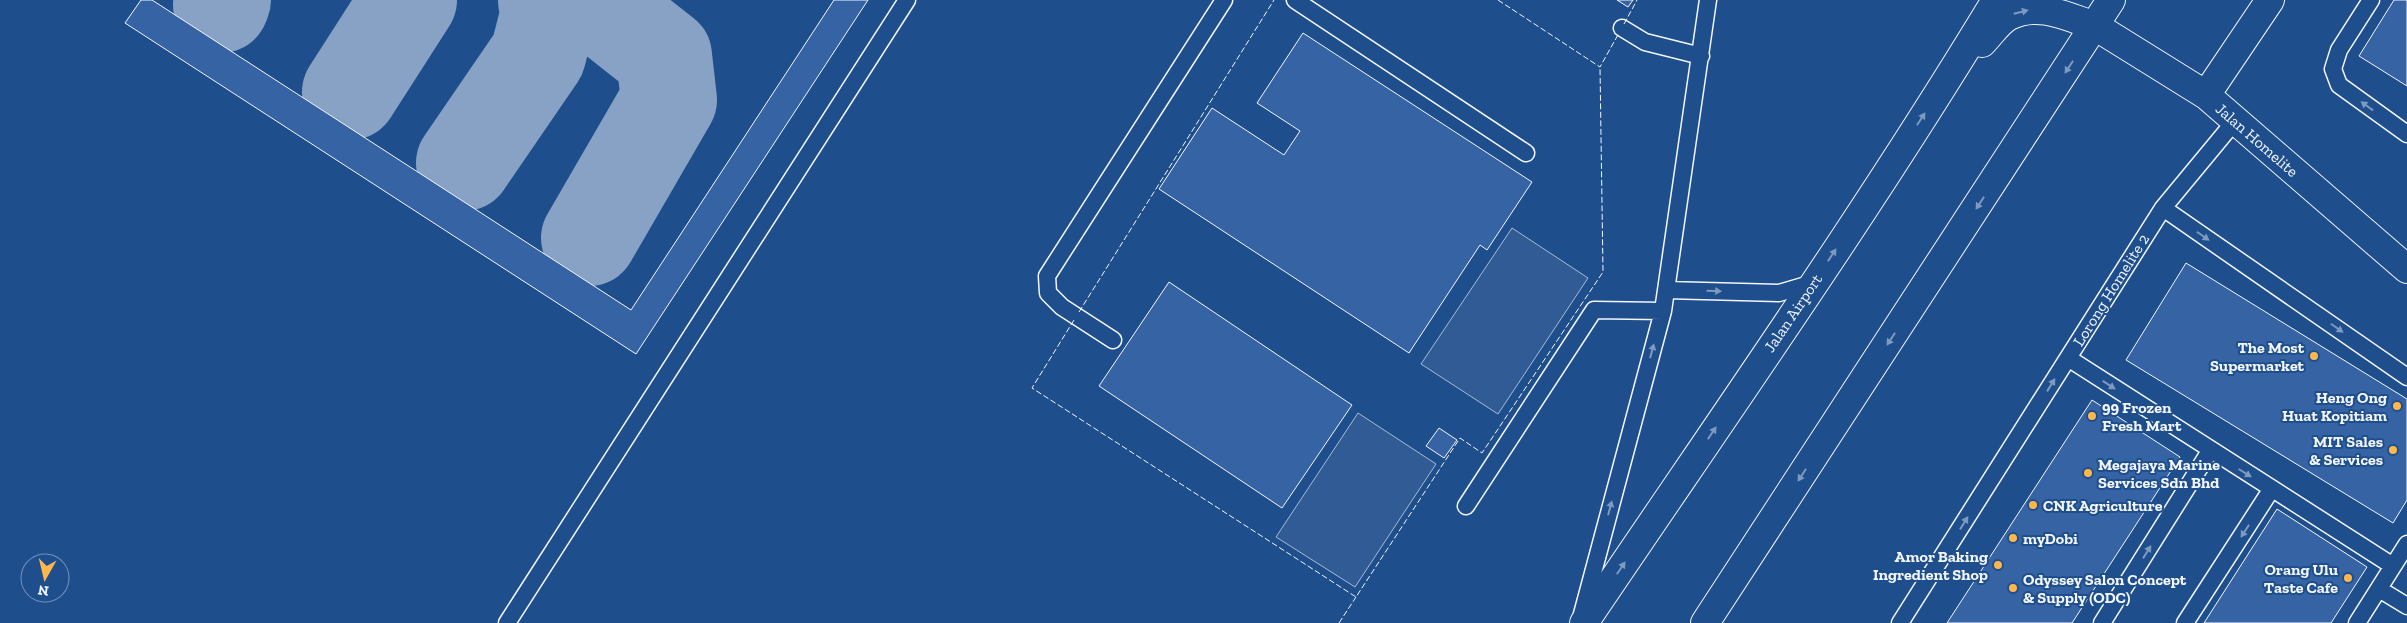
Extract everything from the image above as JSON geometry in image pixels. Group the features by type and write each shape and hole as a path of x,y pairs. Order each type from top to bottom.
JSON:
{"main road":[{"name":"Jalan Airport","path":"1584,623 1814,283 1948,79 1996,0"},
{"path":"1705,623 2111,0"},
{"path":"2206,95 2270,0"},
{"name":"Jalan Homelite","path":"1948,79 2008,16 2025,10 2049,10 2095,26 2206,95 2407,269"}],"lane":[{"path":"507,623 907,0"},
{"path":"1113,340 1062,307 1048,293 1047,276 1224,0"},
{"path":"1295,0 1526,153"},
{"path":"1580,623 1663,311 1708,0"},
{"path":"2370,0 2339,50 2333,69 2339,85 2407,134"},
{"path":"1622,28 1645,42 1701,56"},
{"name":"Lorong Homelite 2","path":"1900,623 2163,208 2235,121"},
{"path":"2163,208 2407,377"},
{"path":"1666,290 1779,293 1814,283"},
{"path":"1466,506 1594,310 1663,311"},
{"path":"2068,358 2210,451 2393,566"},
{"path":"2102,623 2210,451"},
{"path":"2185,623 2271,490"},
{"path":"2357,623 2407,544"},
{"path":"2379,589 2407,606"}],"shaded area":[{"path":"1512,228 1588,278 1498,414 1421,364"},
{"path":"1358,413 1436,464 1355,587 1276,537"}],"building":[{"path":"141,0 152,0 631,310 834,0 868,0 636,354 125,23"},
{"path":"1617,0 1633,0 1628,7"},
{"path":"2394,0 2407,0 2407,86 2359,56"},
{"path":"1303,33 1532,182 1487,250 1480,245 1409,353 1159,189 1212,108 1284,155 1300,131 1257,103"},
{"path":"2186,263 2407,399 2407,500 2393,523 2126,360"},
{"path":"1169,282 1352,405 1282,508 1099,386"},
{"path":"2092,400 2180,457 2072,623 1947,623"},
{"path":"1439,428 1457,440 1444,458 1426,446"},
{"path":"2277,509 2367,567 2331,623 2204,623"}],"taxiway":[{"path":"221,5 223,0"},
{"path":"350,92 409,0"},
{"path":"464,163 538,55 548,16 546,0"},
{"path":"589,0 607,11 664,56 669,100 589,238"}],"fence":[{"path":"1079,312 1274,0"},
{"path":"1498,0 1600,67 1619,33"},
{"path":"1624,24 1637,0"},
{"path":"1074,320 1032,388 1356,597 1460,438 1482,453 1603,272 1600,67"},
{"path":"1339,623 1356,597"}],"place":[{"name":"The Most Supermarket","path":"2314,356"},
{"name":"Heng Ong Huat Kopitiam","path":"2397,406"},
{"name":"99 Frozen Fresh Mart","path":"2092,416"},
{"name":"MIT Sales & Services","path":"2393,450"},
{"name":"Megajaya Marine Services Sdn Bhd","path":"2088,473"},
{"name":"CNK Agriculture","path":"2033,505"},
{"name":"myDobi","path":"2013,538"},
{"name":"Amor Baking Ingredient Shop","path":"1998,565"},
{"name":"Orang Ulu Taste Cafe","path":"2348,578"},
{"name":"Odyssey Salon Concept & Supply (ODC)","path":"2013,588"}]}
